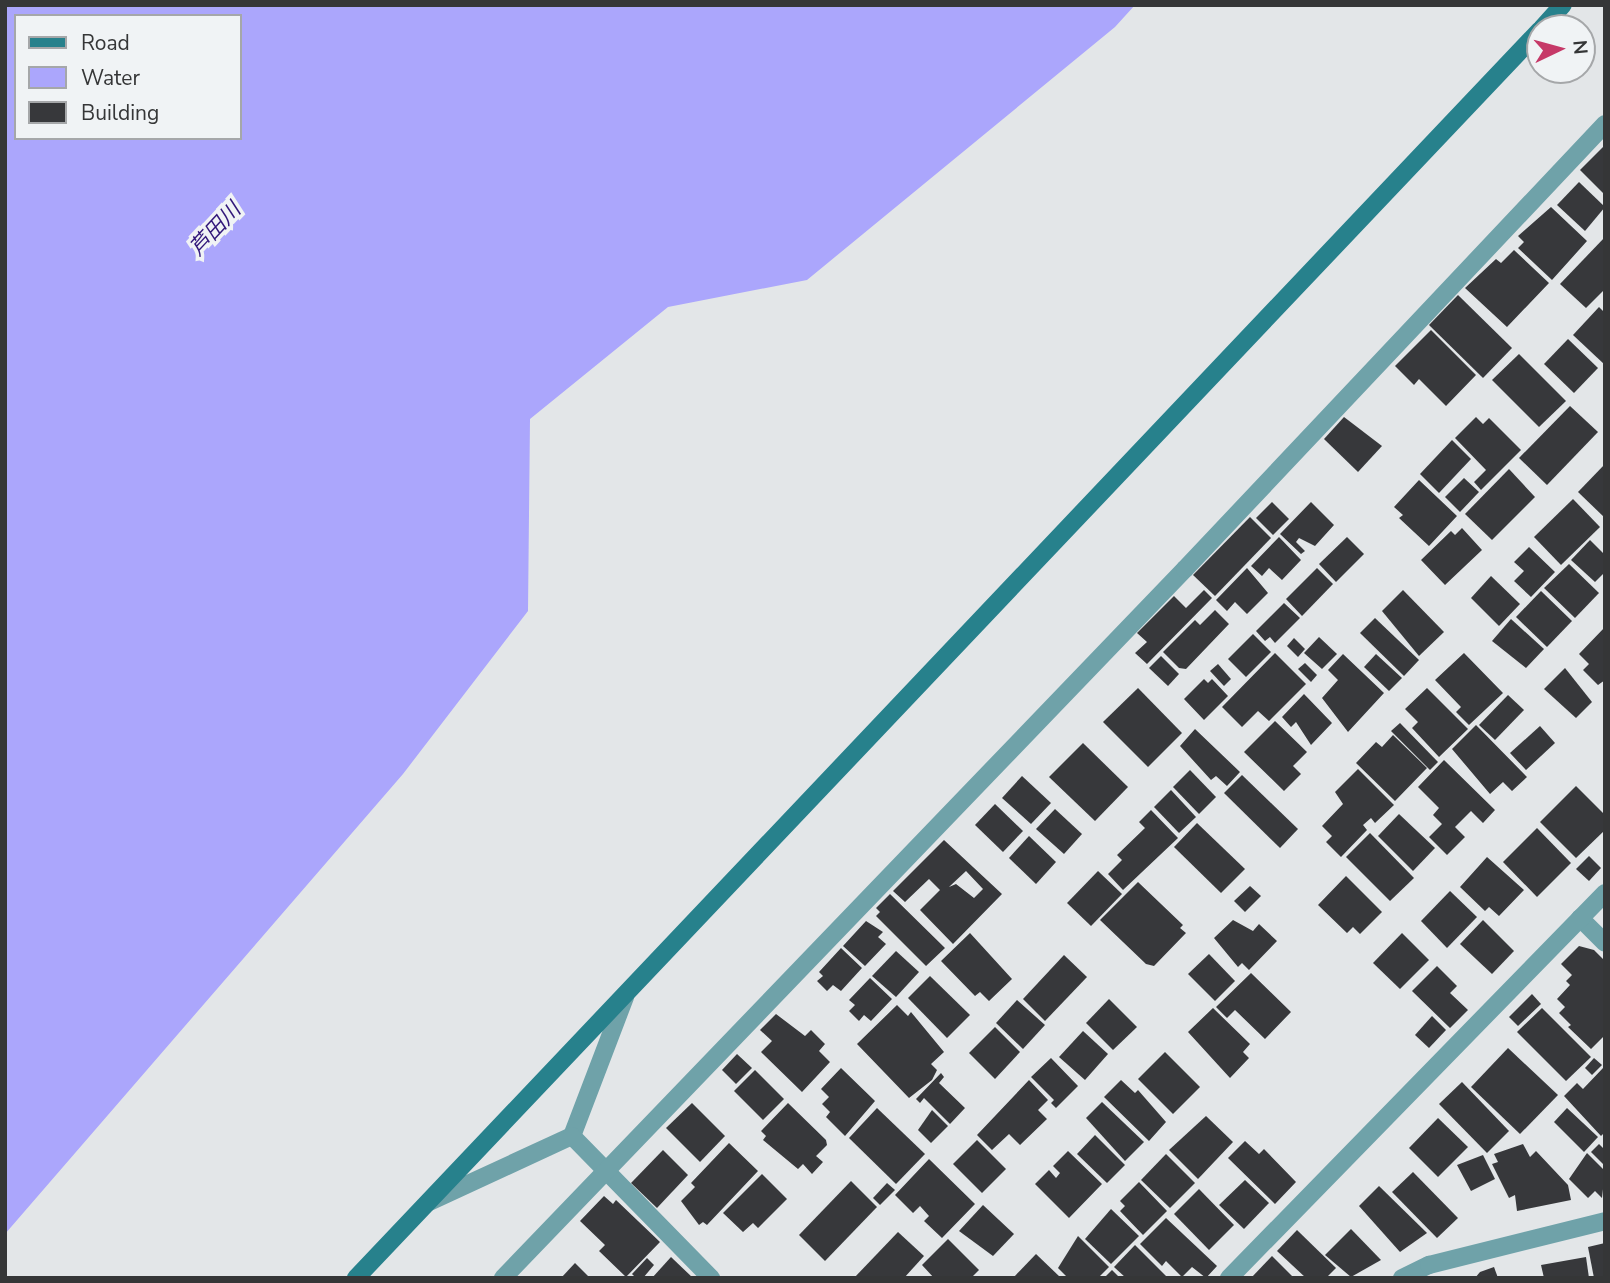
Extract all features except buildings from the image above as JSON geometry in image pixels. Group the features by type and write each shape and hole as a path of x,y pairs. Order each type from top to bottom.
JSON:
{"street":[{"path":"356,1278 1526,45"},
{"path":"503,1278 1175,579 1605,124"},
{"path":"1229,1278 1605,893"},
{"path":"1580,918 1605,943"},
{"path":"423,1206 572,1136 625,997"},
{"path":"572,1136 604,1172 711,1278"},
{"path":"1402,1278 1429,1265 1605,1221"}],"water":[{"name":"芦田川","path":"5,5 1135,5 1115,27 807,280 668,307 530,419 528,611 403,774 5,1234"}]}
